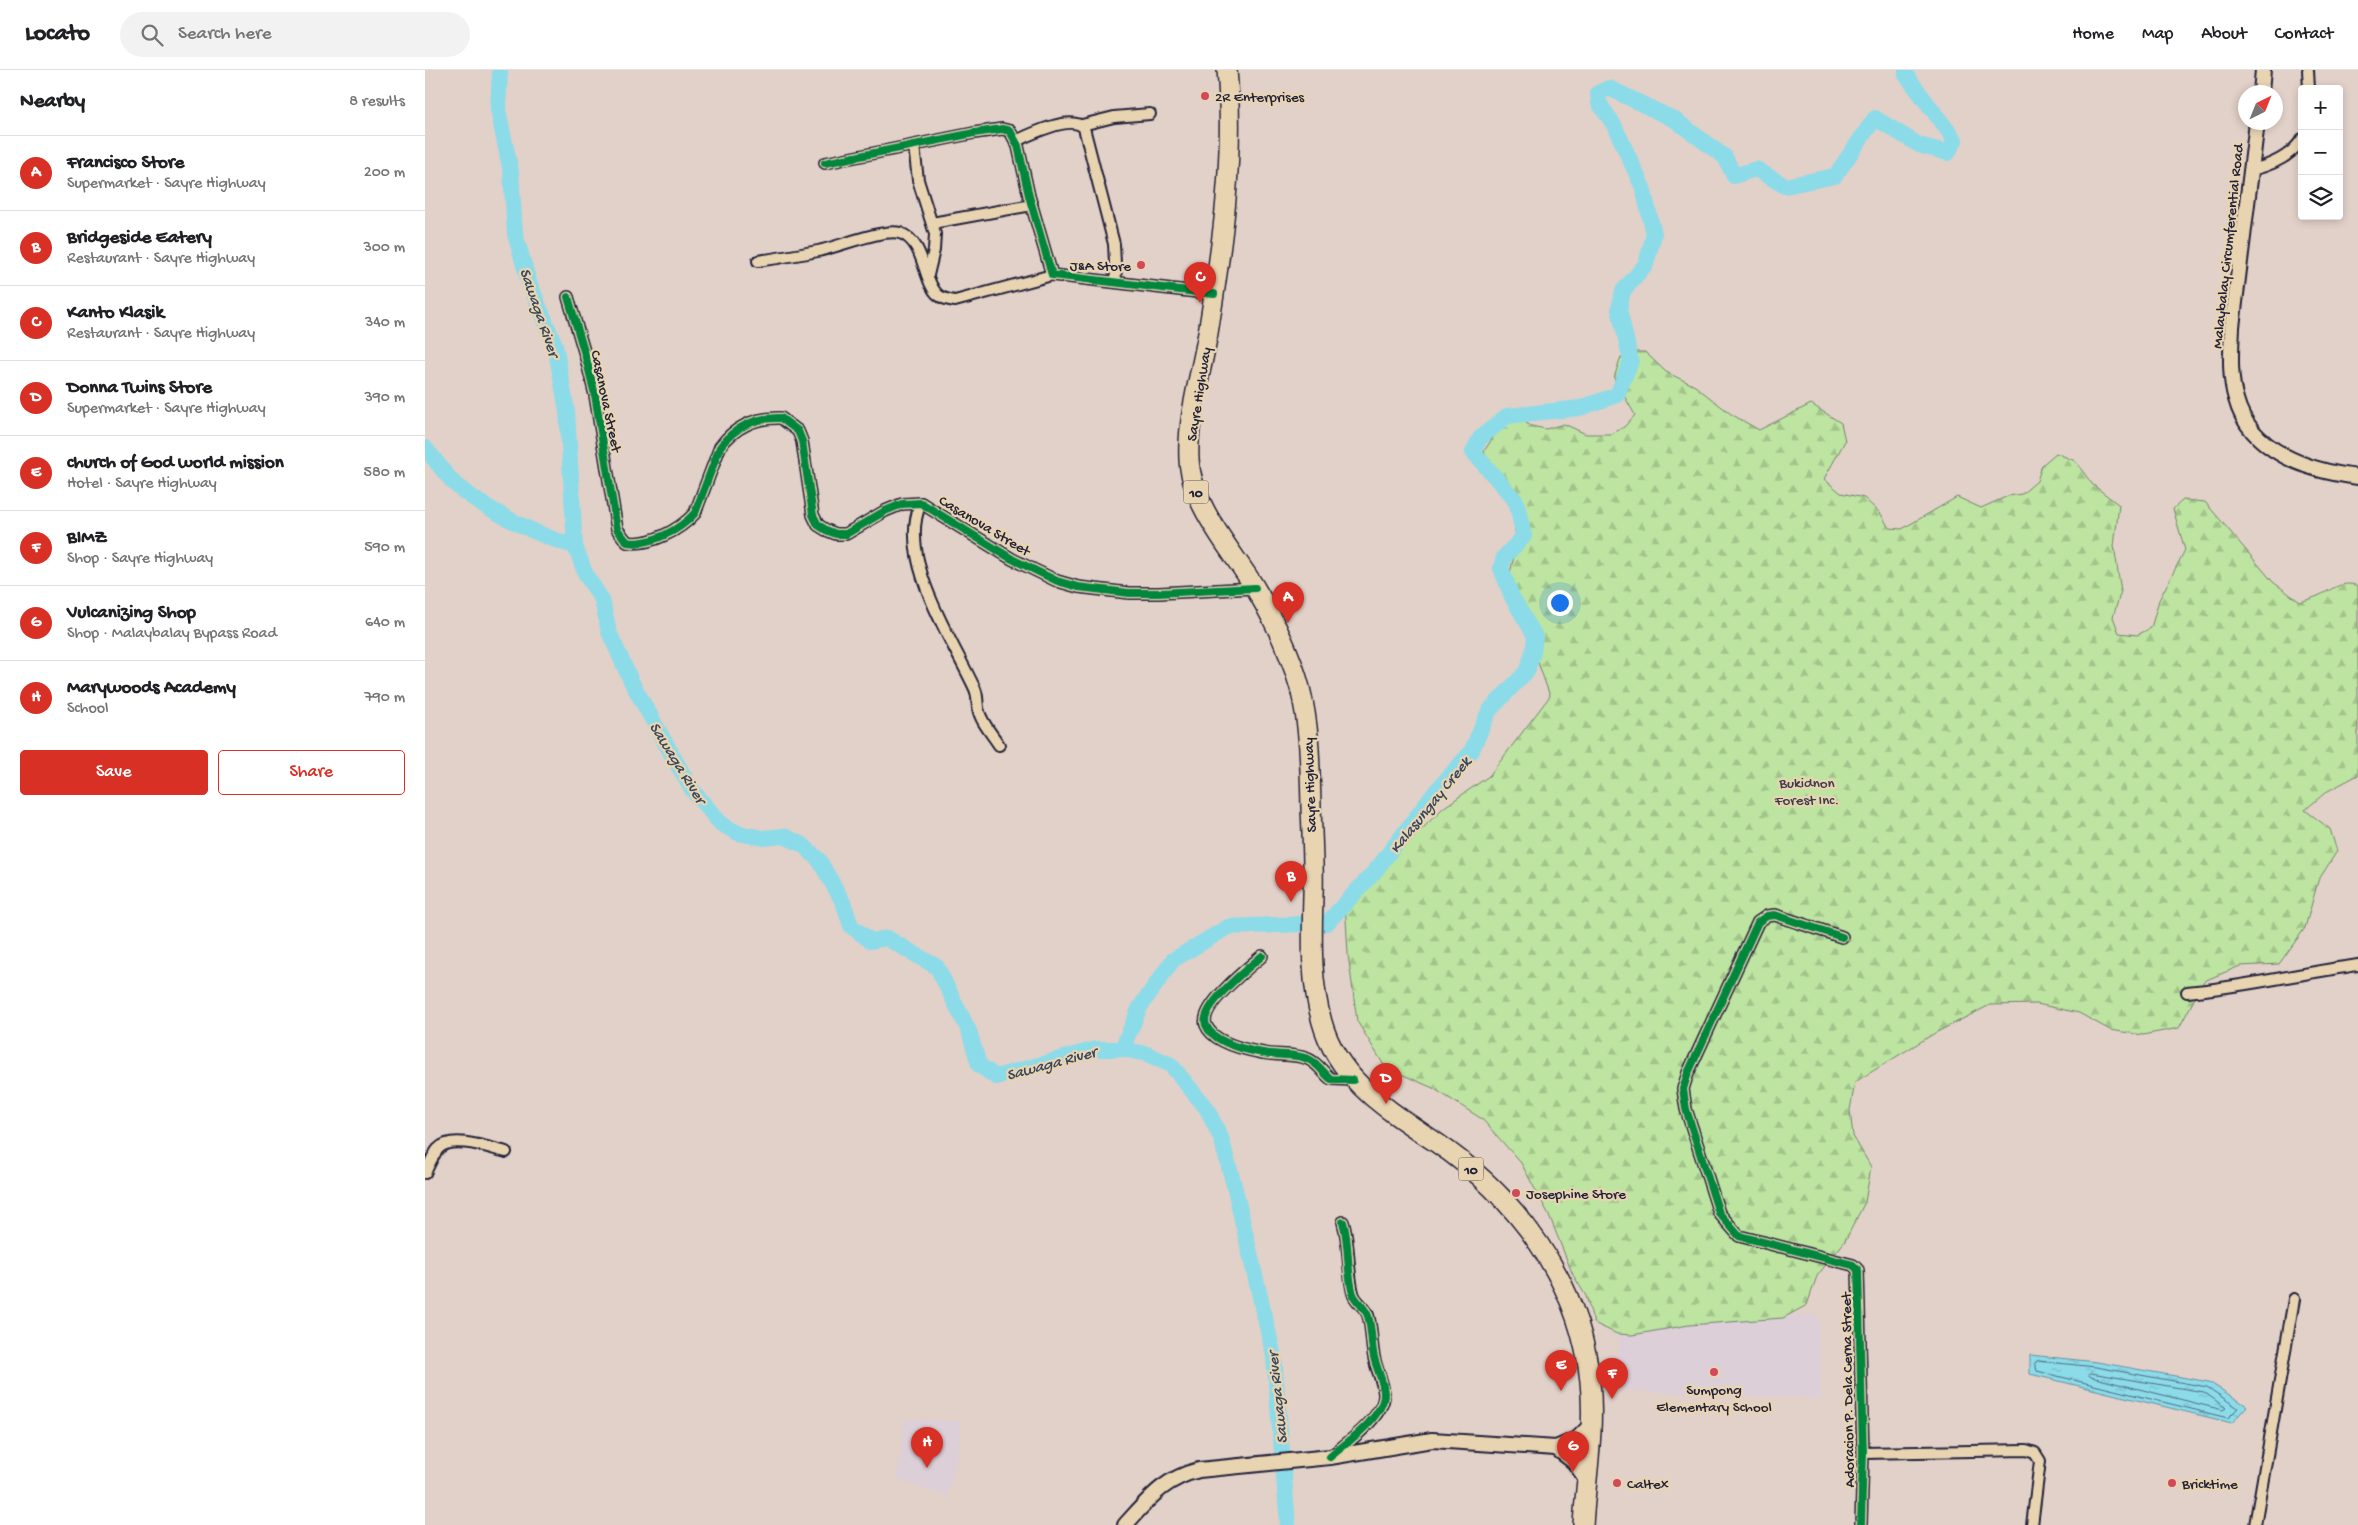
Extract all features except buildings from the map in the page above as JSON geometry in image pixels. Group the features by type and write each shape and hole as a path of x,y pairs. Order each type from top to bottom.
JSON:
{"highway":[{"name":"Sayre Highway","path":"1227,70 1229,110 1228,178 1214,294 1191,421 1190,472 1194,489 1203,506 1255,588 1287,648 1301,692 1309,741 1313,891 1311,943 1314,985 1321,1021 1327,1039 1337,1058 1353,1080 1381,1105 1443,1147 1477,1174 1523,1221 1537,1241 1555,1269 1568,1296 1581,1331 1590,1383 1591,1425"},
{"name":"10","path":"1583,1525 1591,1425"}],"main road":[{"path":"2262,85 2263,70"},
{"name":"Malaybalay Circumferential Road","path":"2256,130 2232,327 2231,354 2236,400 2244,420 2253,432 2264,444 2275,451 2321,470 2358,477"},
{"path":"1125,1525 1154,1493 1173,1479 1199,1470 1323,1457 1432,1440 1556,1448 1577,1439 1591,1425"},
{"path":"1556,1448 1574,1462 1587,1480"}],"street":[{"path":"2308,70 2309,85"},
{"path":"1016,141 1049,127 1073,122 1082,125 1114,117 1151,114"},
{"path":"1082,125 1087,134 1114,244 1116,282"},
{"path":"825,163 1002,129 1010,131 1016,141 1052,275"},
{"path":"2252,170 2280,160 2292,152 2298,144"},
{"path":"914,146 918,180 932,222 934,250 928,275"},
{"path":"932,222 1032,205"},
{"path":"758,261 838,247 871,236 899,233 909,238 917,250 937,294 945,299 955,301 1052,275 1214,294"},
{"name":"Casanova Street","path":"568,297 595,395 617,529 627,542 636,543 654,539 689,520 695,513 720,448 725,440 741,427 757,420 781,418 798,431 802,440 813,515 818,525 836,534 846,534 885,511 902,504 921,504 1012,559 1057,581 1078,587 1112,592 1159,593 1255,588"},
{"path":"921,504 915,522 915,537 927,586 951,643 975,689 980,715 999,745"},
{"name":"Adoracion P. Dela Cerna Street","path":"1842,937 1775,915 1767,916 1758,922 1688,1074 1683,1089 1686,1109 1719,1213 1727,1225 1739,1236 1846,1263 1856,1267 1859,1274 1863,1453 1861,1525"},
{"path":"1262,956 1229,985 1207,1014 1206,1025 1210,1031 1225,1042 1261,1053 1307,1058 1314,1062 1331,1079 1353,1080"},
{"path":"2187,992 2235,987 2308,972 2358,965"},
{"path":"425,1173 438,1149 447,1143 471,1143 506,1152"},
{"path":"1323,1457 1371,1420 1381,1409 1384,1400 1384,1392 1372,1347 1368,1316 1354,1296 1350,1279 1348,1244 1343,1222"},
{"path":"2255,1525 2294,1299"},
{"path":"1863,1453 2026,1450 2035,1453 2040,1461 2032,1525"}],"shaded area":[{"name":"Sumpong Elementary School","path":"1818,1314 1821,1399 1607,1390 1608,1355 1619,1354 1618,1330"},
{"path":"904,1419 961,1421 958,1457 947,1497 897,1479"}],"green space":[{"name":"Bukidnon Forest Inc.","path":"1630,352 1645,352 1666,372 1695,386 1731,414 1759,430 1811,404 1841,423 1845,441 1824,479 1841,493 1864,498 1881,514 1889,528 1902,529 1957,497 1981,508 2008,496 2022,494 2037,481 2042,465 2056,453 2075,461 2092,484 2119,505 2114,546 2121,591 2113,617 2119,633 2137,635 2151,628 2159,600 2185,550 2173,509 2183,500 2205,502 2273,582 2300,602 2343,585 2353,584 2358,586 2358,775 2326,792 2305,810 2330,829 2337,851 2318,881 2305,928 2279,964 2240,966 2204,981 2179,1028 2143,1035 2110,1030 2079,1013 2037,1004 1990,1005 1935,1033 1855,1082 1850,1110 1853,1136 1871,1167 1865,1202 1845,1241 1817,1276 1807,1305 1783,1318 1689,1325 1632,1335 1617,1334 1594,1323 1586,1296 1573,1275 1549,1215 1521,1163 1482,1119 1433,1088 1385,1067 1357,1021 1348,954 1345,902 1376,870 1409,842 1443,808 1489,776 1550,696 1518,606 1510,573 1517,544 1512,509 1494,482 1484,451 1500,427 1516,417 1531,426 1546,429 1564,424 1586,434 1611,434 1624,427 1635,415 1614,378 1620,359"}],"water":[{"path":"2030,1355 2097,1362 2209,1382 2247,1406 2232,1423 2030,1374"}],"waterway":[{"name":"Sawaga River","path":"500,70 498,110 511,172 515,234 529,282 555,345 567,411 575,546 586,575 602,600 609,632 632,683 693,791 721,824 738,833 763,838 784,836 803,845 819,860 843,902 851,926 871,941 887,938 937,967 969,1031 979,1065 996,1077 1096,1049 1122,1049 1147,1054 1171,1065 1207,1109 1221,1138 1234,1185 1274,1357 1288,1525"},
{"name":"Kalasungay Creek","path":"1122,1049 1140,1007 1173,960 1228,927 1327,923 1376,870 1436,791 1471,752 1489,711 1527,671 1533,652 1535,636 1512,597 1501,568 1504,557 1524,536 1516,501 1473,452 1480,438 1507,416 1580,408 1617,395 1631,361 1619,309 1623,291 1646,264 1654,234 1643,188 1614,125 1599,103 1598,93 1609,88 1675,120 1725,157 1734,176 1756,169 1785,186 1835,176 1875,118 1919,145 1948,153 1955,140 1906,75 1906,70"},
{"path":"425,448 455,484 495,512 529,529 575,546"}],"cycle path":[{"path":"825,163 974,133 1002,129 1010,131 1018,146 1029,196 1052,275 1214,294"},
{"path":"568,297 595,395 617,529 627,542 636,543 655,539 673,531 689,519 695,513 720,447 726,440 739,429 754,421 781,418 798,431 802,441 813,515 818,525 836,534 846,534 885,511 902,504 921,503 1012,559 1057,581 1078,587 1129,593 1255,588"},
{"path":"1842,937 1775,915 1767,916 1758,922 1688,1073 1683,1089 1686,1109 1719,1213 1739,1236 1853,1265 1858,1270 1863,1453 1861,1525"},
{"path":"1262,956 1237,978 1210,1008 1206,1017 1206,1025 1210,1031 1215,1037 1239,1048 1308,1059 1315,1063 1331,1079 1353,1080"},
{"path":"1330,1457 1363,1429 1378,1412 1384,1394 1374,1357 1368,1316 1353,1294 1343,1222"}],"place":[{"name":"2R Enterprises","path":"1205,96"},
{"name":"J&A Store","path":"1141,265"},
{"name":"Kanto Klasik","path":"1200,303"},
{"name":"Francisco Store","path":"1288,623"},
{"name":"Bridgeside Eatery","path":"1291,902"},
{"name":"Donna Twins Store","path":"1386,1104"},
{"name":"Josephine Store","path":"1516,1193"},
{"name":"Sumpong Elementary School","path":"1714,1372"},
{"name":"church of God world mission","path":"1561,1391"},
{"name":"BIMZ","path":"1612,1399"},
{"name":"Marywoods Academy","path":"927,1468"},
{"name":"Vulcanizing Shop","path":"1573,1472"},
{"name":"Caltex","path":"1617,1483"},
{"name":"Bricktime","path":"2172,1483"}]}
